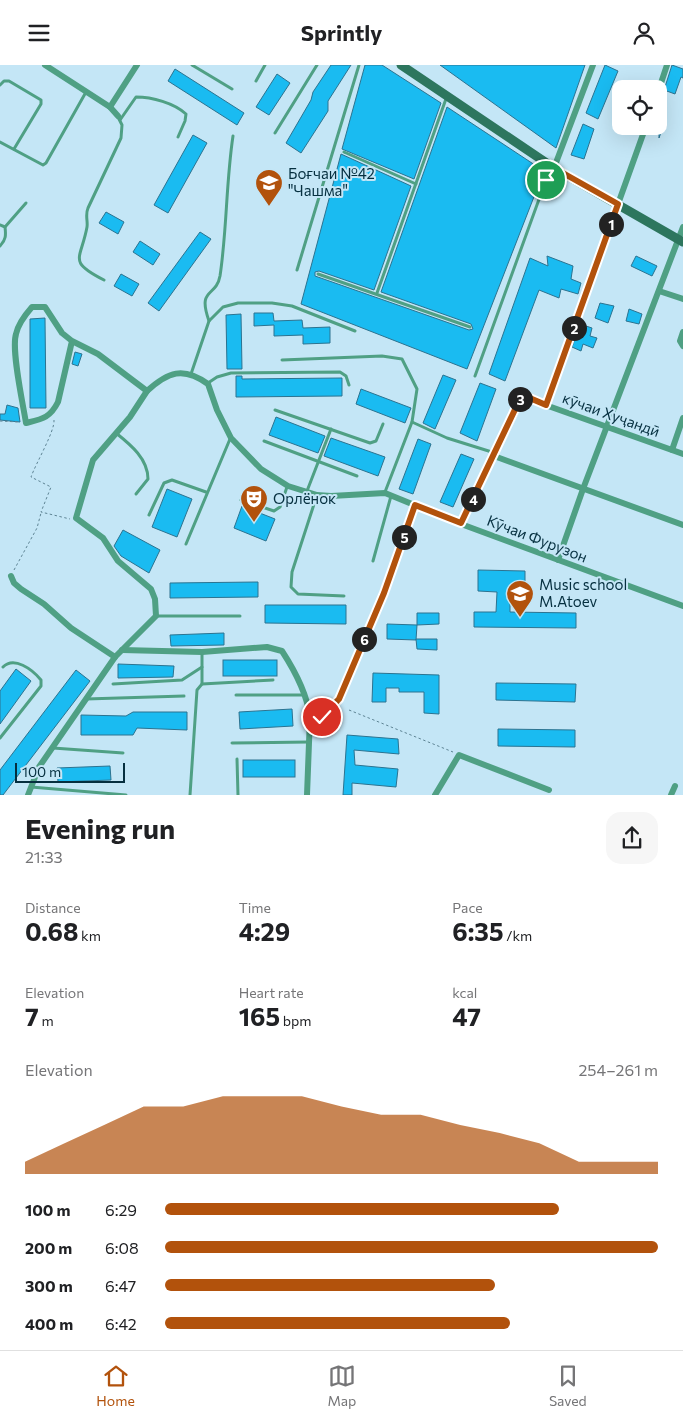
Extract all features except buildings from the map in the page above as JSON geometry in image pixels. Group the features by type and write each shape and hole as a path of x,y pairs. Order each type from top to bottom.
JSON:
{"street":[{"path":"46,65 110,107 119,118"},
{"path":"110,107 137,65"},
{"path":"401,65 554,168 681,240"},
{"path":"554,168 593,65"},
{"path":"662,80 667,65"},
{"path":"546,405 643,135"},
{"path":"558,560 607,426 659,291 681,240 683,227"},
{"path":"659,291 683,299"},
{"path":"72,341 58,403 54,412 47,418 26,423 18,376 15,335 24,316 32,307 45,307 62,333 72,341 98,354 147,391"},
{"path":"683,332 680,341 683,345"},
{"path":"28,795 39,767 115,657 156,616 155,599 151,589 118,561 103,538 76,518 93,460 130,417 147,391 165,376 191,374 208,384"},
{"name":"Кӯчаи Фурузон","path":"208,384 216,410 231,438 261,469 288,486 317,495 388,494 683,606"},
{"name":"кӯчаи Хуҷандӣ","path":"461,523 520,399 525,396 683,454"},
{"path":"672,450 683,418"},
{"path":"495,455 683,525"},
{"path":"11,576 14,583 44,604 71,628 115,657"},
{"path":"122,650 202,652 267,647 282,651 295,671 310,717 307,795"},
{"path":"435,795 459,755 549,790"},
{"path":"671,795 675,786"}],"lane":[{"path":"192,65 232,89"},
{"path":"256,81 264,65"},
{"path":"275,133 317,65"},
{"path":"297,270 359,65"},
{"path":"0,85 4,81 9,81 41,99 41,104 14,149"},
{"path":"0,142 43,165 46,163 86,92"},
{"path":"377,293 447,96"},
{"path":"104,280 82,268 79,252 87,226 88,208 121,139 122,127 119,118 136,97 154,99 186,113 185,121 178,137"},
{"path":"209,321 204,307 204,300 219,279 233,136"},
{"path":"344,152 416,184"},
{"path":"475,376 546,180 554,168"},
{"path":"0,246 5,240 5,227 26,203"},
{"path":"0,225 5,227"},
{"path":"318,274 470,327"},
{"path":"191,374 209,321 223,307 238,303 272,303 292,307 355,331"},
{"path":"282,360 382,355 402,359 417,389 412,422 388,494 373,561"},
{"path":"208,384 217,377 230,373 340,372 346,376 349,385"},
{"path":"275,410 370,443 376,441 383,424"},
{"path":"412,422 447,438 495,455"},
{"path":"307,492 331,429"},
{"path":"115,433 135,451 146,466 148,479 136,494"},
{"path":"186,544 206,492 231,438"},
{"path":"264,441 357,476"},
{"path":"149,515 164,483 172,480 206,492"},
{"path":"241,500 274,511 280,507 288,486"},
{"path":"317,495 292,572 292,587 298,594 344,596"},
{"path":"156,616 240,616"},
{"path":"190,795 197,690 202,684 202,652"},
{"path":"0,738 41,686 41,680 37,674 16,662 8,662 2,667"},
{"path":"113,684 182,680 202,667"},
{"path":"202,684 273,680"},
{"path":"236,695 304,695"},
{"path":"85,699 184,696"},
{"path":"232,743 309,743"},
{"path":"52,748 124,753"},
{"path":"237,759 238,795"},
{"path":"30,787 126,795"}],"path":[{"path":"11,576 25,553 51,487 31,477 39,455 51,435 55,423 54,412"},
{"path":"0,421 26,423"},
{"path":"314,717 322,717 339,699 384,593 415,505"},
{"path":"41,512 78,521"},
{"path":"349,710 459,755"}],"place":[{"name":"Боғчаи №42 \"Чашма\"","path":"269,207"},
{"name":"Орлёнок","path":"254,523"},
{"name":"Music school M.Atoev","path":"520,618"}],"route":[{"path":"322,717 339,699 384,593 415,505 461,523 520,399 525,396 546,405 618,204 554,168 546,180"}]}
